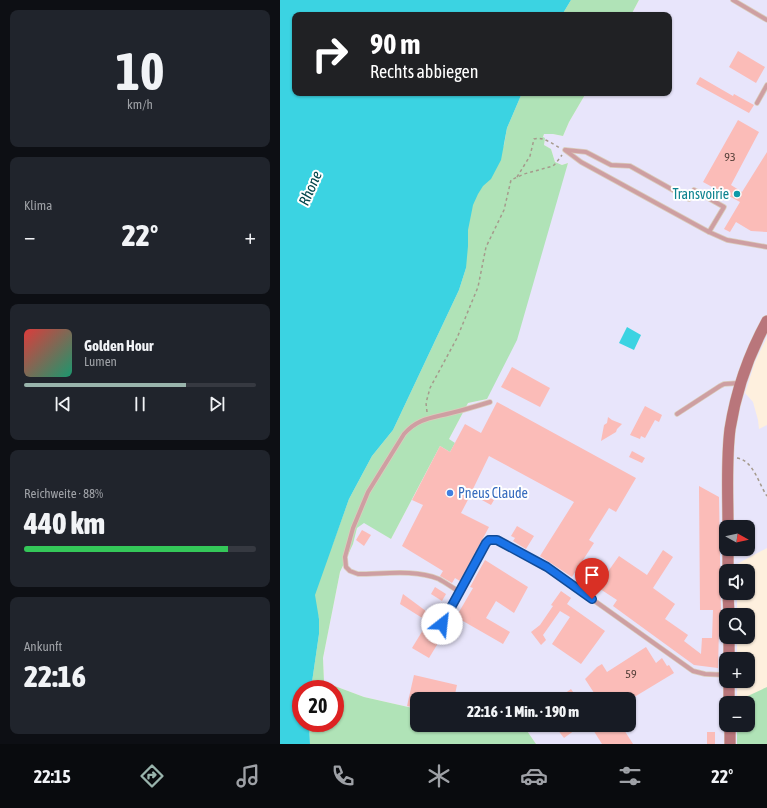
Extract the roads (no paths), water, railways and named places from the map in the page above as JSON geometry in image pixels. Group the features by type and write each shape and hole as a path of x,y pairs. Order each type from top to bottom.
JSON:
{"main road":[{"path":"728,520 728,457 730,429 741,383 752,352 767,321"},
{"path":"730,732 730,744"}],"lane":[{"path":"733,0 767,20"},
{"path":"757,103 767,85"},
{"path":"709,232 724,207 694,190 689,199 630,166 611,165 586,152 565,150 581,162 709,232 727,240 767,247"},
{"path":"677,414 724,384 741,383"},
{"path":"460,592 439,580 424,575 412,573 358,574 350,571 346,567 346,552 353,528 368,492 404,434 416,423 428,418 490,402"},
{"path":"442,624 486,543 489,540 497,540 547,567 693,671 705,674 719,675"}],"water":[{"name":"Rhone","path":"280,0 571,0 564,12 292,12 292,96 521,96 507,128 501,160 491,179 483,186 478,194 473,205 468,230 466,268 459,290 393,430 372,456 349,499 315,595 319,619 319,634 312,680 292,680 292,732 309,732 310,744 280,744"},
{"path":"627,327 641,335 634,350 619,343"}],"place":[{"name":"Transvoirie","path":"737,194"},
{"name":"Pneus Claude","path":"450,493"}]}
